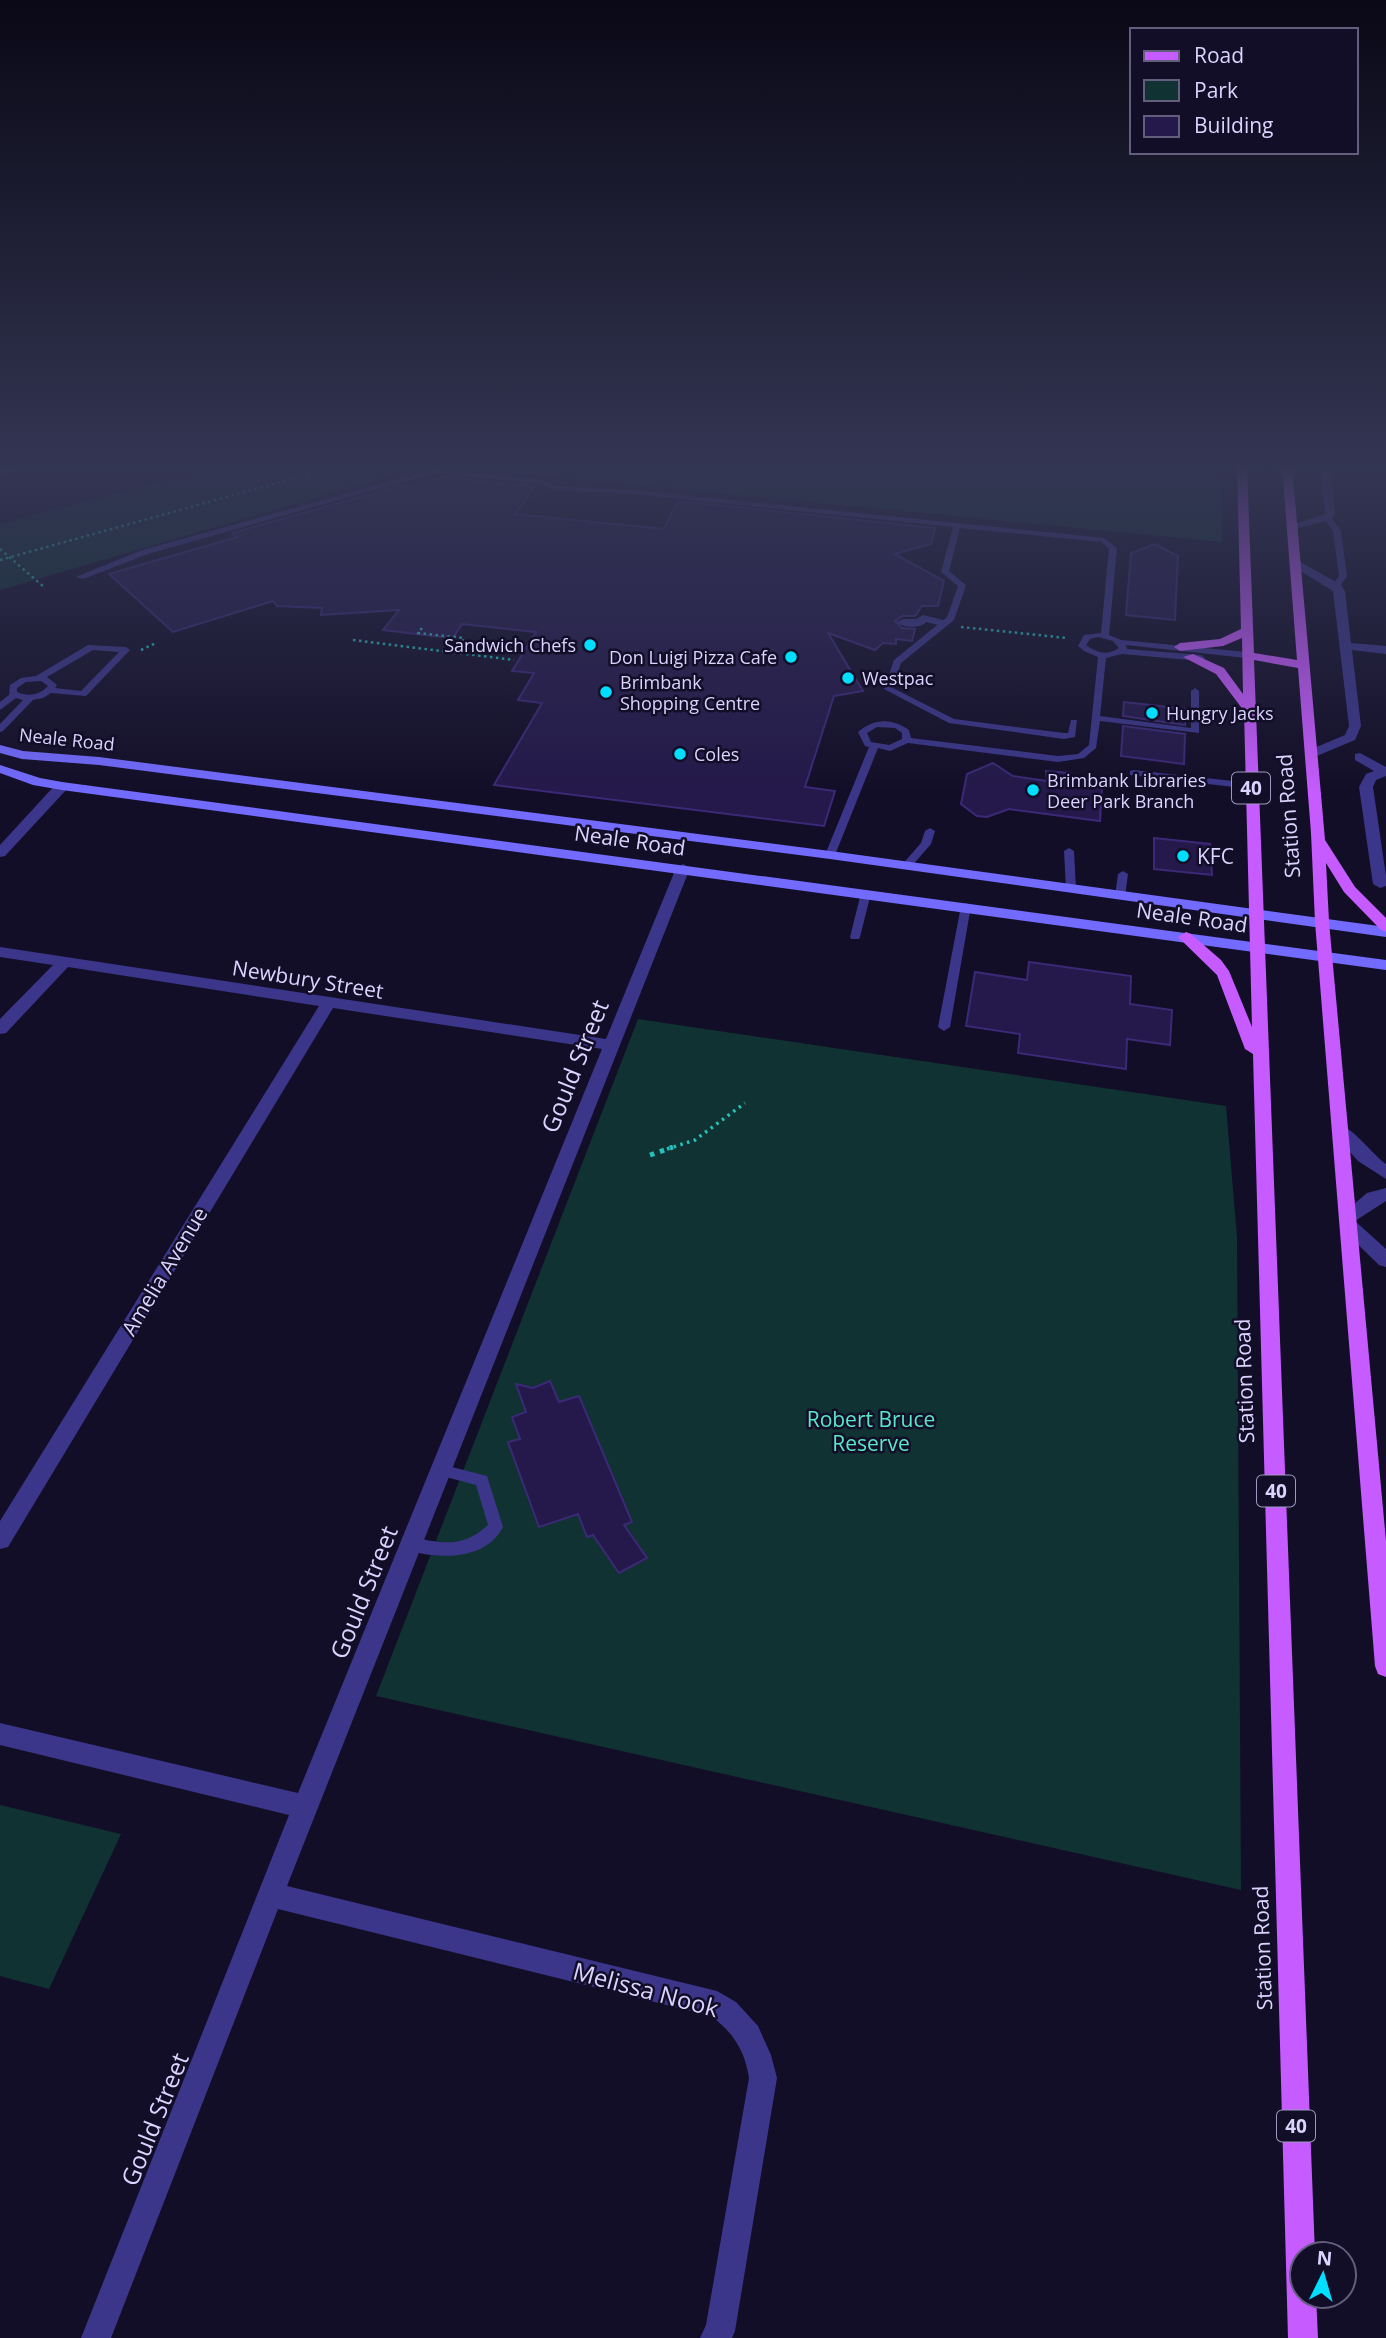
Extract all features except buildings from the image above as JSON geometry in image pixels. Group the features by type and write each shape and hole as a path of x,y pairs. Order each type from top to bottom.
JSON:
{"main road":[{"name":"Station Road","path":"1245,574 1303,2338"},
{"name":"Station Road","path":"1297,574 1318,833 1322,922 1386,1666"},
{"path":"1180,647 1223,642 1246,631"},
{"path":"1189,657 1220,671 1247,708"},
{"path":"1246,659 1304,665"},
{"path":"1318,833 1331,863 1349,889 1386,930"},
{"path":"1185,937 1216,963 1224,974 1260,1068"}],"street":[{"path":"1311,754 1355,732 1339,591 1336,586 1314,574"},
{"path":"902,622 919,623 923,618 943,623"},
{"path":"1346,646 1386,650"},
{"name":"Neale Road","path":"0,749 22,755 75,758 417,802 429,819 683,868 826,871 906,866 1386,930"},
{"path":"1360,757 1384,772"},
{"name":"Neale Road","path":"0,769 25,779 62,786 398,830 429,819 826,871 866,893 1386,965"},
{"path":"1380,884 1366,787 1371,777 1384,772"},
{"path":"0,853 62,786"},
{"path":"398,830 417,802"},
{"name":"Gould Street","path":"96,2338 410,1544 683,868"},
{"name":"Newbury Street","path":"0,952 610,1045"},
{"path":"23,1001 32,980 47,960"},
{"path":"0,1029 23,1001 64,963"},
{"name":"Amelia Avenue","path":"0,1540 328,1003"},
{"path":"1342,1132 1364,1157 1386,1173"},
{"path":"1386,1194 1373,1198 1349,1221 1386,1260"},
{"path":"0,1734 305,1807"},
{"name":"Melissa Nook","path":"272,1895 717,2004 732,2014 752,2041 761,2062 762,2094 719,2331 715,2338"}],"lane":[{"path":"80,577 88,574"},
{"path":"948,574 962,585 952,615 897,662 888,689 952,721 1064,736 1073,735 1074,722"},
{"path":"1105,636 1111,574"},
{"path":"1336,586 1343,574"},
{"path":"1246,659 1180,647 1121,646 1102,655 1089,652 1082,643 1087,638 1105,636 1121,646 1189,657 1246,659"},
{"path":"0,729 31,697 50,690 83,694 126,650 91,647 57,664 40,678 16,684 11,690 15,695 31,697"},
{"path":"907,740 906,733 897,726 875,724 864,729 861,736 874,746 890,748 907,740 1070,758 1087,754 1093,746 1102,655"},
{"path":"40,678 53,683 50,690"},
{"path":"1096,718 1196,731 1195,691"},
{"path":"0,707 15,695"},
{"path":"826,871 874,746"},
{"path":"1133,773 1251,786"},
{"path":"906,866 926,844 930,831"},
{"path":"1069,851 1071,889"},
{"path":"1120,896 1123,874"},
{"path":"855,937 866,893"},
{"path":"944,1027 966,906"},
{"path":"410,1544 463,1550 487,1536 496,1527 482,1480 440,1470"}],"path":[{"path":"29,574 44,587"},
{"path":"422,628 418,633 464,638 460,651"},
{"path":"354,640 460,651 514,660"},
{"path":"650,1155 695,1140 745,1103"}],"green space":[{"path":"0,574 54,574 0,590"},
{"name":"Robert Bruce Reserve","path":"638,1019 1226,1106 1237,1237 1241,1890 376,1696"},
{"path":"0,1805 121,1834 49,1989 0,1976"}],"place":[{"name":"Sandwich Chefs","path":"590,645"},
{"name":"Don Luigi Pizza Cafe","path":"791,657"},
{"name":"Westpac","path":"848,678"},
{"name":"Brimbank Shopping Centre","path":"606,692"},
{"name":"Hungry Jacks","path":"1152,713"},
{"name":"Coles","path":"680,754"},
{"name":"Brimbank Libraries Deer Park Branch","path":"1033,790"},
{"name":"KFC","path":"1183,856"}]}
